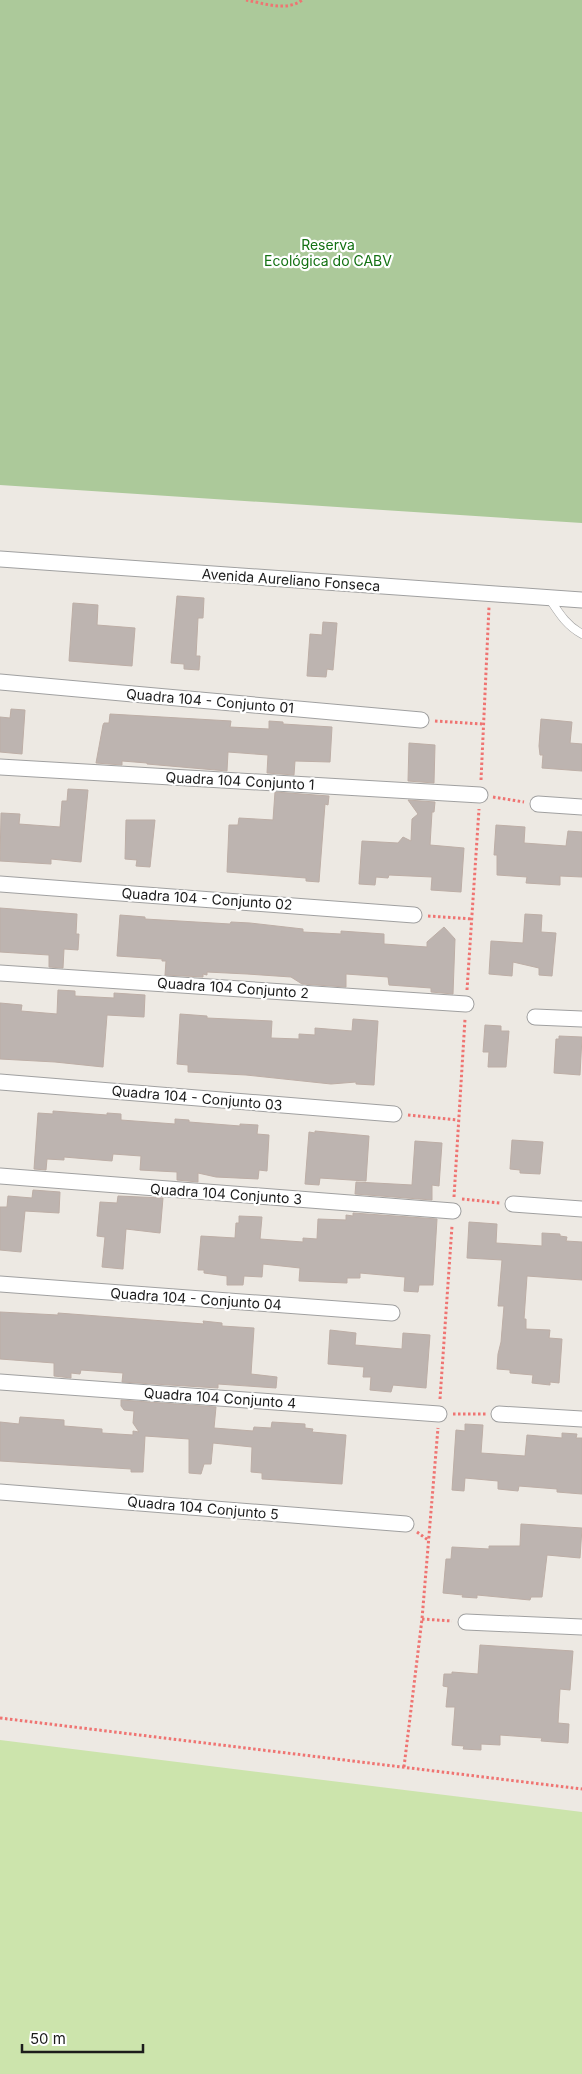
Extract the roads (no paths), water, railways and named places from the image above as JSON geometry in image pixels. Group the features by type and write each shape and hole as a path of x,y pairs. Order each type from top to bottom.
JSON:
{"street":[{"name":"Avenida Aureliano Fonseca","path":"0,559 582,600"},
{"name":"Quadra 104 - Conjunto 01","path":"0,682 421,720"},
{"name":"Quadra 104 Conjunto 1","path":"0,767 480,795"},
{"path":"538,804 582,807"},
{"name":"Quadra 104 - Conjunto 02","path":"0,884 414,915"},
{"name":"Quadra 104 Conjunto 2","path":"0,973 466,1004"},
{"path":"535,1017 582,1019"},
{"name":"Quadra 104 - Conjunto 03","path":"0,1082 394,1114"},
{"name":"Quadra 104 Conjunto 3","path":"0,1176 453,1205"},
{"path":"513,1204 582,1209"},
{"name":"Quadra 104 - Conjunto 04","path":"0,1284 392,1314"},
{"name":"Quadra 104 Conjunto 4","path":"0,1382 439,1414"},
{"path":"499,1414 582,1419"},
{"name":"Quadra 104 Conjunto 5","path":"0,1492 406,1524"},
{"path":"466,1622 582,1627"}],"lane":[{"path":"549,598 562,618 572,628 582,634"}],"park label":[{"name":"Reserva Ecológica do CABV","path":"328,254"}]}
